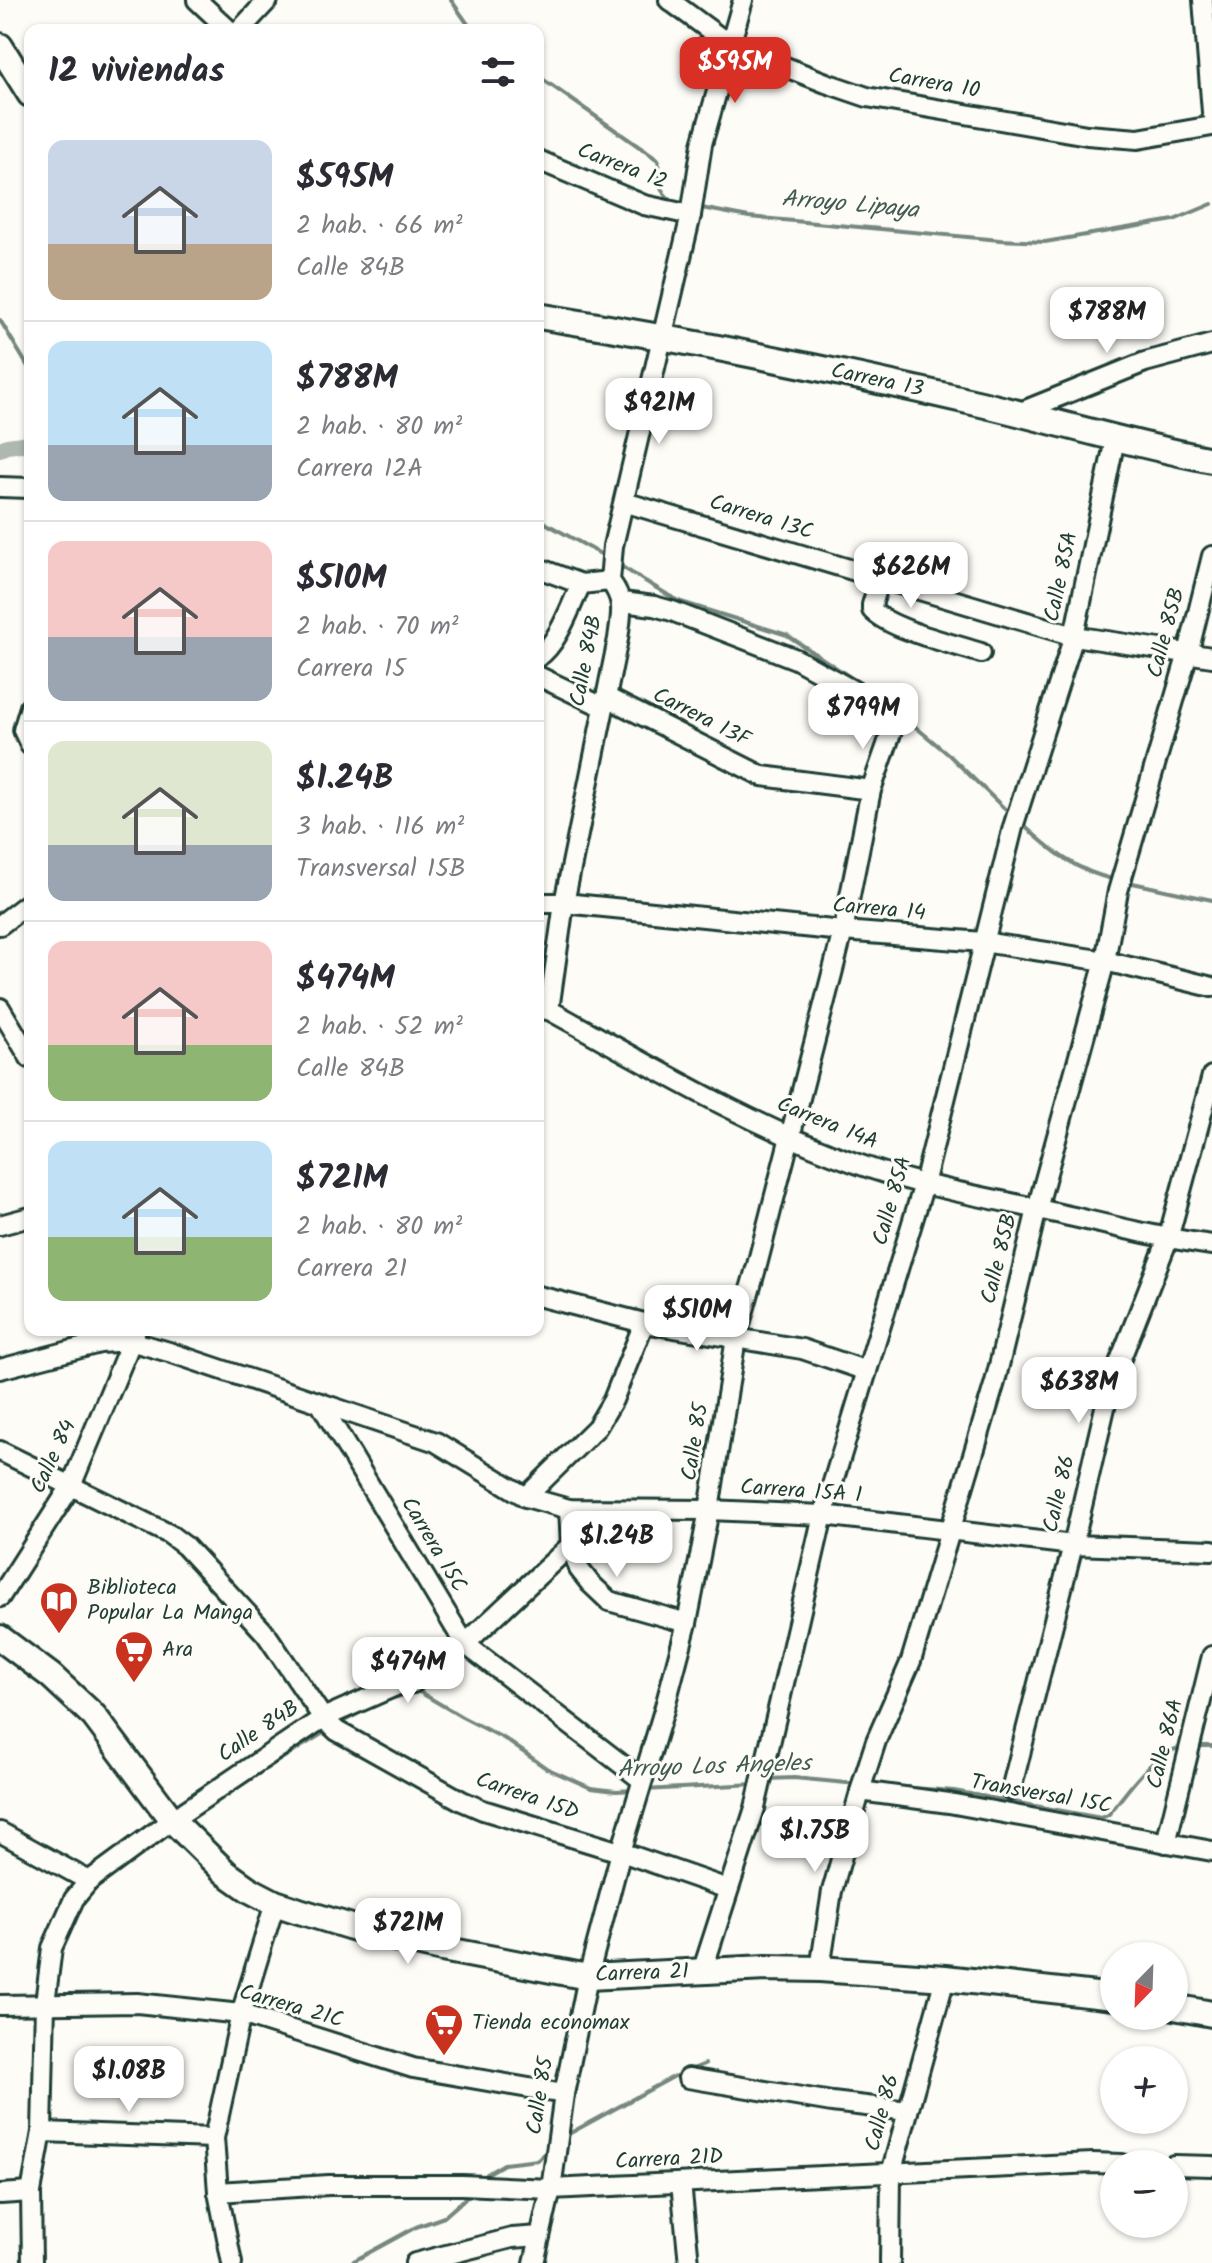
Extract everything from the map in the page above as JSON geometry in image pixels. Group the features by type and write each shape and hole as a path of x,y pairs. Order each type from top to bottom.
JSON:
{"street":[{"path":"197,0 223,24"},
{"path":"246,24 268,0"},
{"name":"Carrera 10","path":"669,0 730,45 867,97 1087,135 1138,139 1212,126"},
{"path":"544,570 581,584 610,576 613,546 692,209 702,144 743,0"},
{"path":"1203,0 1212,112"},
{"path":"0,46 24,84"},
{"name":"Carrera 12","path":"544,163 644,205 692,209"},
{"name":"Carrera 13","path":"544,317 664,337 1018,413 1115,439 1212,460"},
{"path":"1018,413 1145,362 1212,344"},
{"name":"Calle 85A","path":"702,1972 721,1886 762,1780 823,1515 924,1184 1013,827 1074,636 1115,439"},
{"path":"0,487 24,488"},
{"name":"Carrera 13C","path":"624,502 1074,636 1212,657"},
{"name":"Calle 85B","path":"820,1969 832,1891 861,1786 876,1741 911,1661 995,1382 1037,1209 1105,961 1118,891 1188,653 1212,556"},
{"name":"Calle 84B","path":"544,1010 622,602 610,576"},
{"path":"880,579 872,605 877,616 906,629 981,653"},
{"path":"544,653 581,584"},
{"name":"Calle 85","path":"534,2263 551,2189 564,2094 588,1977 627,1854 640,1787 687,1623 709,1510 736,1338 843,931 871,790 894,725 889,715 874,702 796,659 672,611 622,602"},
{"name":"Carrera 13F","path":"544,678 604,702 762,776 871,790"},
{"name":"Carrera 14","path":"544,903 983,942 1105,961 1212,987"},
{"path":"0,925 24,907"},
{"path":"0,1008 24,1048"},
{"name":"Carrera 14A","path":"544,1010 719,1103 859,1165 924,1184 1168,1239 1212,1245"},
{"name":"Calle 86","path":"1011,1790 1110,1386 1168,1239 1212,1078"},
{"path":"0,1225 24,1219"},
{"path":"544,1298 644,1323 872,1358"},
{"path":"526,1497 597,1427 613,1400 644,1323"},
{"path":"0,1369 133,1336"},
{"name":"Carrera 15A 1","path":"133,1336 169,1352 436,1442 526,1497 569,1509 823,1515 1073,1545 1212,1550"},
{"name":"Calle 84","path":"0,1597 71,1486 133,1336"},
{"name":"Carrera 15C","path":"320,1403 465,1644 640,1787"},
{"name":"Carrera 15D","path":"0,1451 169,1534 185,1546 266,1634 330,1725 473,1805 721,1886"},
{"path":"569,1509 571,1545 579,1569 590,1583 609,1601 687,1623"},
{"name":"Calle 84B","path":"89,1881 172,1820 398,1685 413,1683 465,1644 571,1545"},
{"name":"Carrera 21","path":"0,1638 51,1676 94,1716 172,1820 226,1873 275,1903 368,1932 588,1977 766,1968 820,1969 945,1978 1100,1995"},
{"name":"Calle 86A","path":"1166,1843 1212,1656"},
{"name":"Transversal 15C","path":"861,1786 1212,1851"},
{"path":"0,1832 89,1881 74,1899 52,1948 45,2003 42,2132 31,2192 32,2263"},
{"path":"232,2263 218,2192 214,2138 241,2014 275,1903"},
{"name":"Calle 86","path":"890,2263 891,2173 945,1978"},
{"name":"Carrera 21C","path":"0,2005 137,2003 241,2014 413,2068 564,2094"},
{"path":"1188,2010 1212,2014"},
{"path":"688,2078 908,2111"},
{"path":"42,2132 214,2138"},
{"name":"Carrera 21D","path":"218,2192 329,2185 551,2189 1100,2163"},
{"path":"1188,2165 1212,2166"},
{"path":"681,2183 689,2263"},
{"path":"0,2194 31,2192"},
{"path":"415,2263 512,2238 540,2236"}],"waterway":[{"name":"Arroyo Lipaya","path":"451,0 468,24"},
{"name":"Arroyo Lipaya","path":"544,80 658,160 662,189 676,203"},
{"name":"Arroyo Lipaya","path":"696,207 749,217 1045,242 1174,220 1212,204"},
{"path":"0,320 24,360"},
{"path":"0,449 24,444"},
{"path":"544,522 606,557"},
{"path":"617,564 678,601 787,635 865,687"},
{"path":"894,709 948,754 1012,816"},
{"path":"1022,824 1065,859 1116,880"},
{"path":"1128,882 1212,900"},
{"name":"Arroyo Los Angeles","path":"379,1702 418,1691 505,1739 546,1768 591,1788 635,1790"},
{"name":"Arroyo Los Angeles","path":"337,1725 372,1706"},
{"name":"Arroyo Los Angeles","path":"255,1775 330,1729"},
{"name":"Arroyo Los Angeles","path":"1194,1746 1212,1746"},
{"name":"Arroyo Los Angeles","path":"898,1787 954,1791 1101,1818 1108,1815 1152,1764 1173,1750 1185,1747"},
{"name":"Arroyo Los Angeles","path":"767,1779 794,1778 857,1784"},
{"name":"Arroyo Los Angeles","path":"644,1790 755,1784"},
{"path":"101,1883 136,1858"},
{"path":"565,2136 673,2077 705,2064"},
{"path":"487,2174 504,2164 538,2160 550,2147"},
{"path":"350,2263 416,2227 444,2217 468,2196"}],"place":[{"name":"Biblioteca Popular La Manga","path":"59,1635"},
{"name":"Ara","path":"134,1684"},
{"name":"Tienda economax","path":"444,2057"}]}
